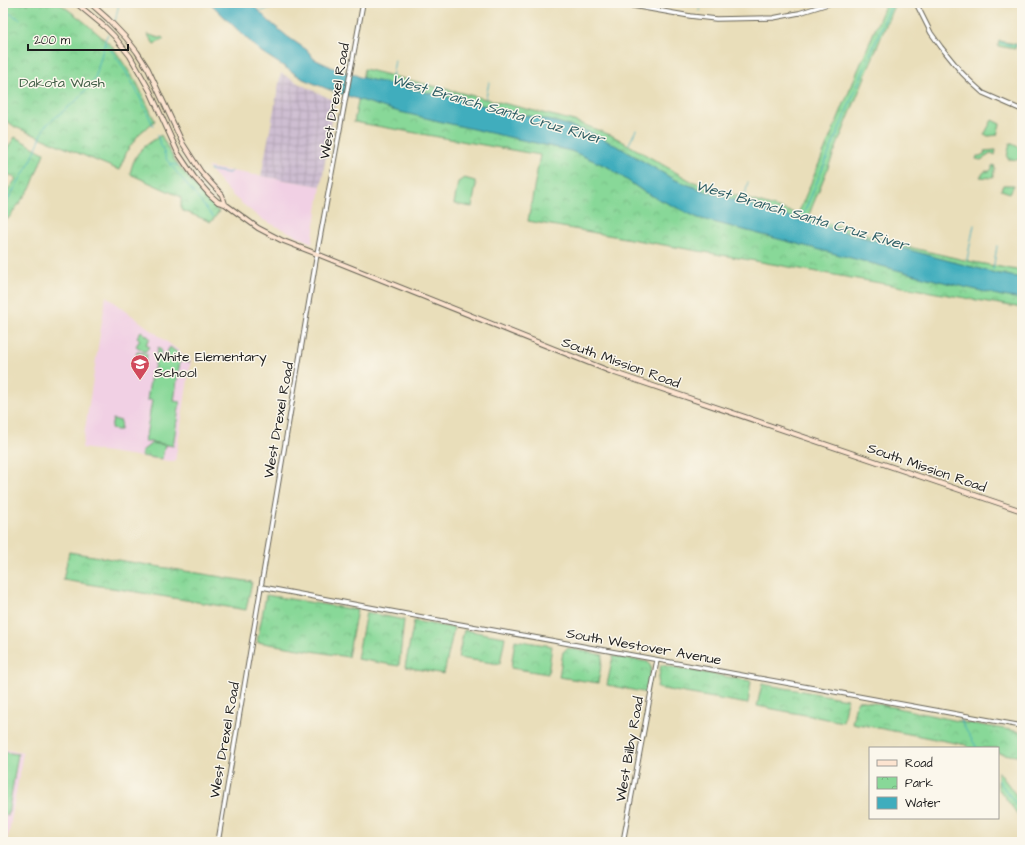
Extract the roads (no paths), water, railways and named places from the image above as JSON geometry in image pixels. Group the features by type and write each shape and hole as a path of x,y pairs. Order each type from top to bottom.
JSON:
{"main road":[{"name":"South Mission Road","path":"76,3 114,36 130,56 150,91 178,153 194,177 218,202 226,204 258,228 281,240 612,372 1022,511"},
{"name":"South Mission Road","path":"90,3 117,28 137,52 148,69 183,144 201,172 222,195 226,204"}],"street":[{"name":"West Drexel Road","path":"218,842 318,254 363,3"},
{"path":"616,3 690,16 716,18 773,18 799,13 831,3"},
{"path":"916,3 931,33 953,62 972,83 983,92 1022,110"},
{"name":"South Westover Avenue","path":"262,587 1022,726"},
{"name":"West Bilby Road","path":"623,842 657,660"}],"water":[{"name":"West Branch Santa Cruz River","path":"210,3 251,3 270,22 307,50 314,59 340,71 359,77 560,123 592,133 673,179 705,191 790,217 942,259 995,273 1022,278 1022,299 1002,296 935,280 698,218 644,192 608,167 571,151 392,110 335,92 303,79 260,51"}],"waterway":[{"name":"Dakota Wash","path":"114,22 119,3"},
{"path":"260,12 282,3"},
{"path":"699,11 701,3"},
{"path":"801,220 892,3"},
{"path":"3,10 20,19"},
{"name":"Dakota Wash","path":"3,208 32,159 45,126 77,100 95,79 108,34"},
{"path":"105,43 113,52 126,72 153,125"},
{"path":"1000,43 1017,46"},
{"path":"392,78 395,60"},
{"path":"486,98 489,82"},
{"path":"629,144 636,130"},
{"path":"157,135 167,160 213,217"},
{"path":"171,164 178,166"},
{"path":"210,170 229,173 231,171"},
{"path":"745,196 748,182"},
{"path":"967,260 974,225"},
{"path":"993,270 997,246"},
{"path":"960,719 976,747"},
{"path":"999,781 1022,812"}],"place":[{"name":"White Elementary School","path":"140,381"}]}
